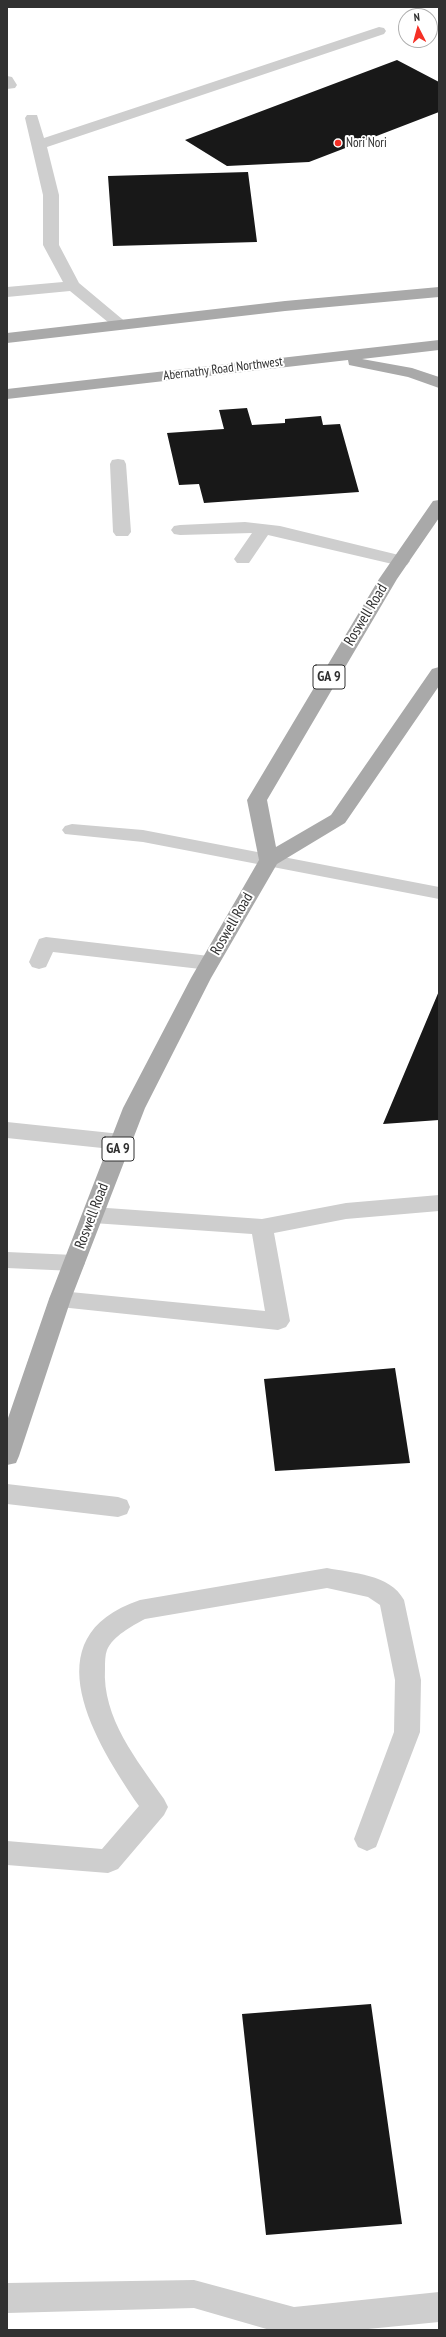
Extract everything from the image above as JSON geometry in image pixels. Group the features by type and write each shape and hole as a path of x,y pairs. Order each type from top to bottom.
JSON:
{"main road":[{"path":"7,338 120,324 439,292"},
{"name":"Abernathy Road Northwest","path":"7,394 439,345"},
{"path":"318,358 388,367 439,383"},
{"name":"Roswell Road","path":"269,860 257,800 334,668 401,561 439,505"},
{"name":"Roswell Road","path":"7,1456 60,1299 134,1108 209,963 269,860 338,820 439,673"}],"lane":[{"path":"38,145 379,31"},
{"path":"32,118 51,195 51,245 73,286 120,324"},
{"path":"7,292 73,286"},
{"path":"118,464 122,532"},
{"path":"180,530 245,527 263,529 401,561"},
{"path":"243,559 263,529"},
{"path":"72,830 143,836 439,893"},
{"path":"39,962 46,944 209,963"},
{"path":"7,1130 121,1142"},
{"path":"93,1215 262,1227 346,1211 439,1203"},
{"path":"60,1299 278,1321 262,1227"},
{"path":"7,1260 74,1262"},
{"path":"7,1494 118,1507"},
{"path":"7,1853 108,1862 156,1807 116,1750 95,1701 90,1672 96,1645 113,1624 140,1610 328,1578 375,1588 391,1600 408,1680 407,1732 367,1839"},
{"path":"7,2298 194,2294 266,2322 294,2322 439,2307"}],"building":[{"path":"397,60 439,82 439,112 309,162 227,166 185,140"},
{"path":"248,172 257,242 113,246 108,176"},
{"path":"247,408 252,425 285,423 285,419 321,416 323,425 340,424 359,492 204,503 199,484 179,485 167,433 224,429 219,410"},
{"path":"439,991 439,1120 383,1124"},
{"path":"395,1368 410,1463 275,1471 264,1379"},
{"path":"371,2004 402,2224 266,2235 242,2014"}],"place":[{"name":"Nori Nori","path":"338,143"}]}
